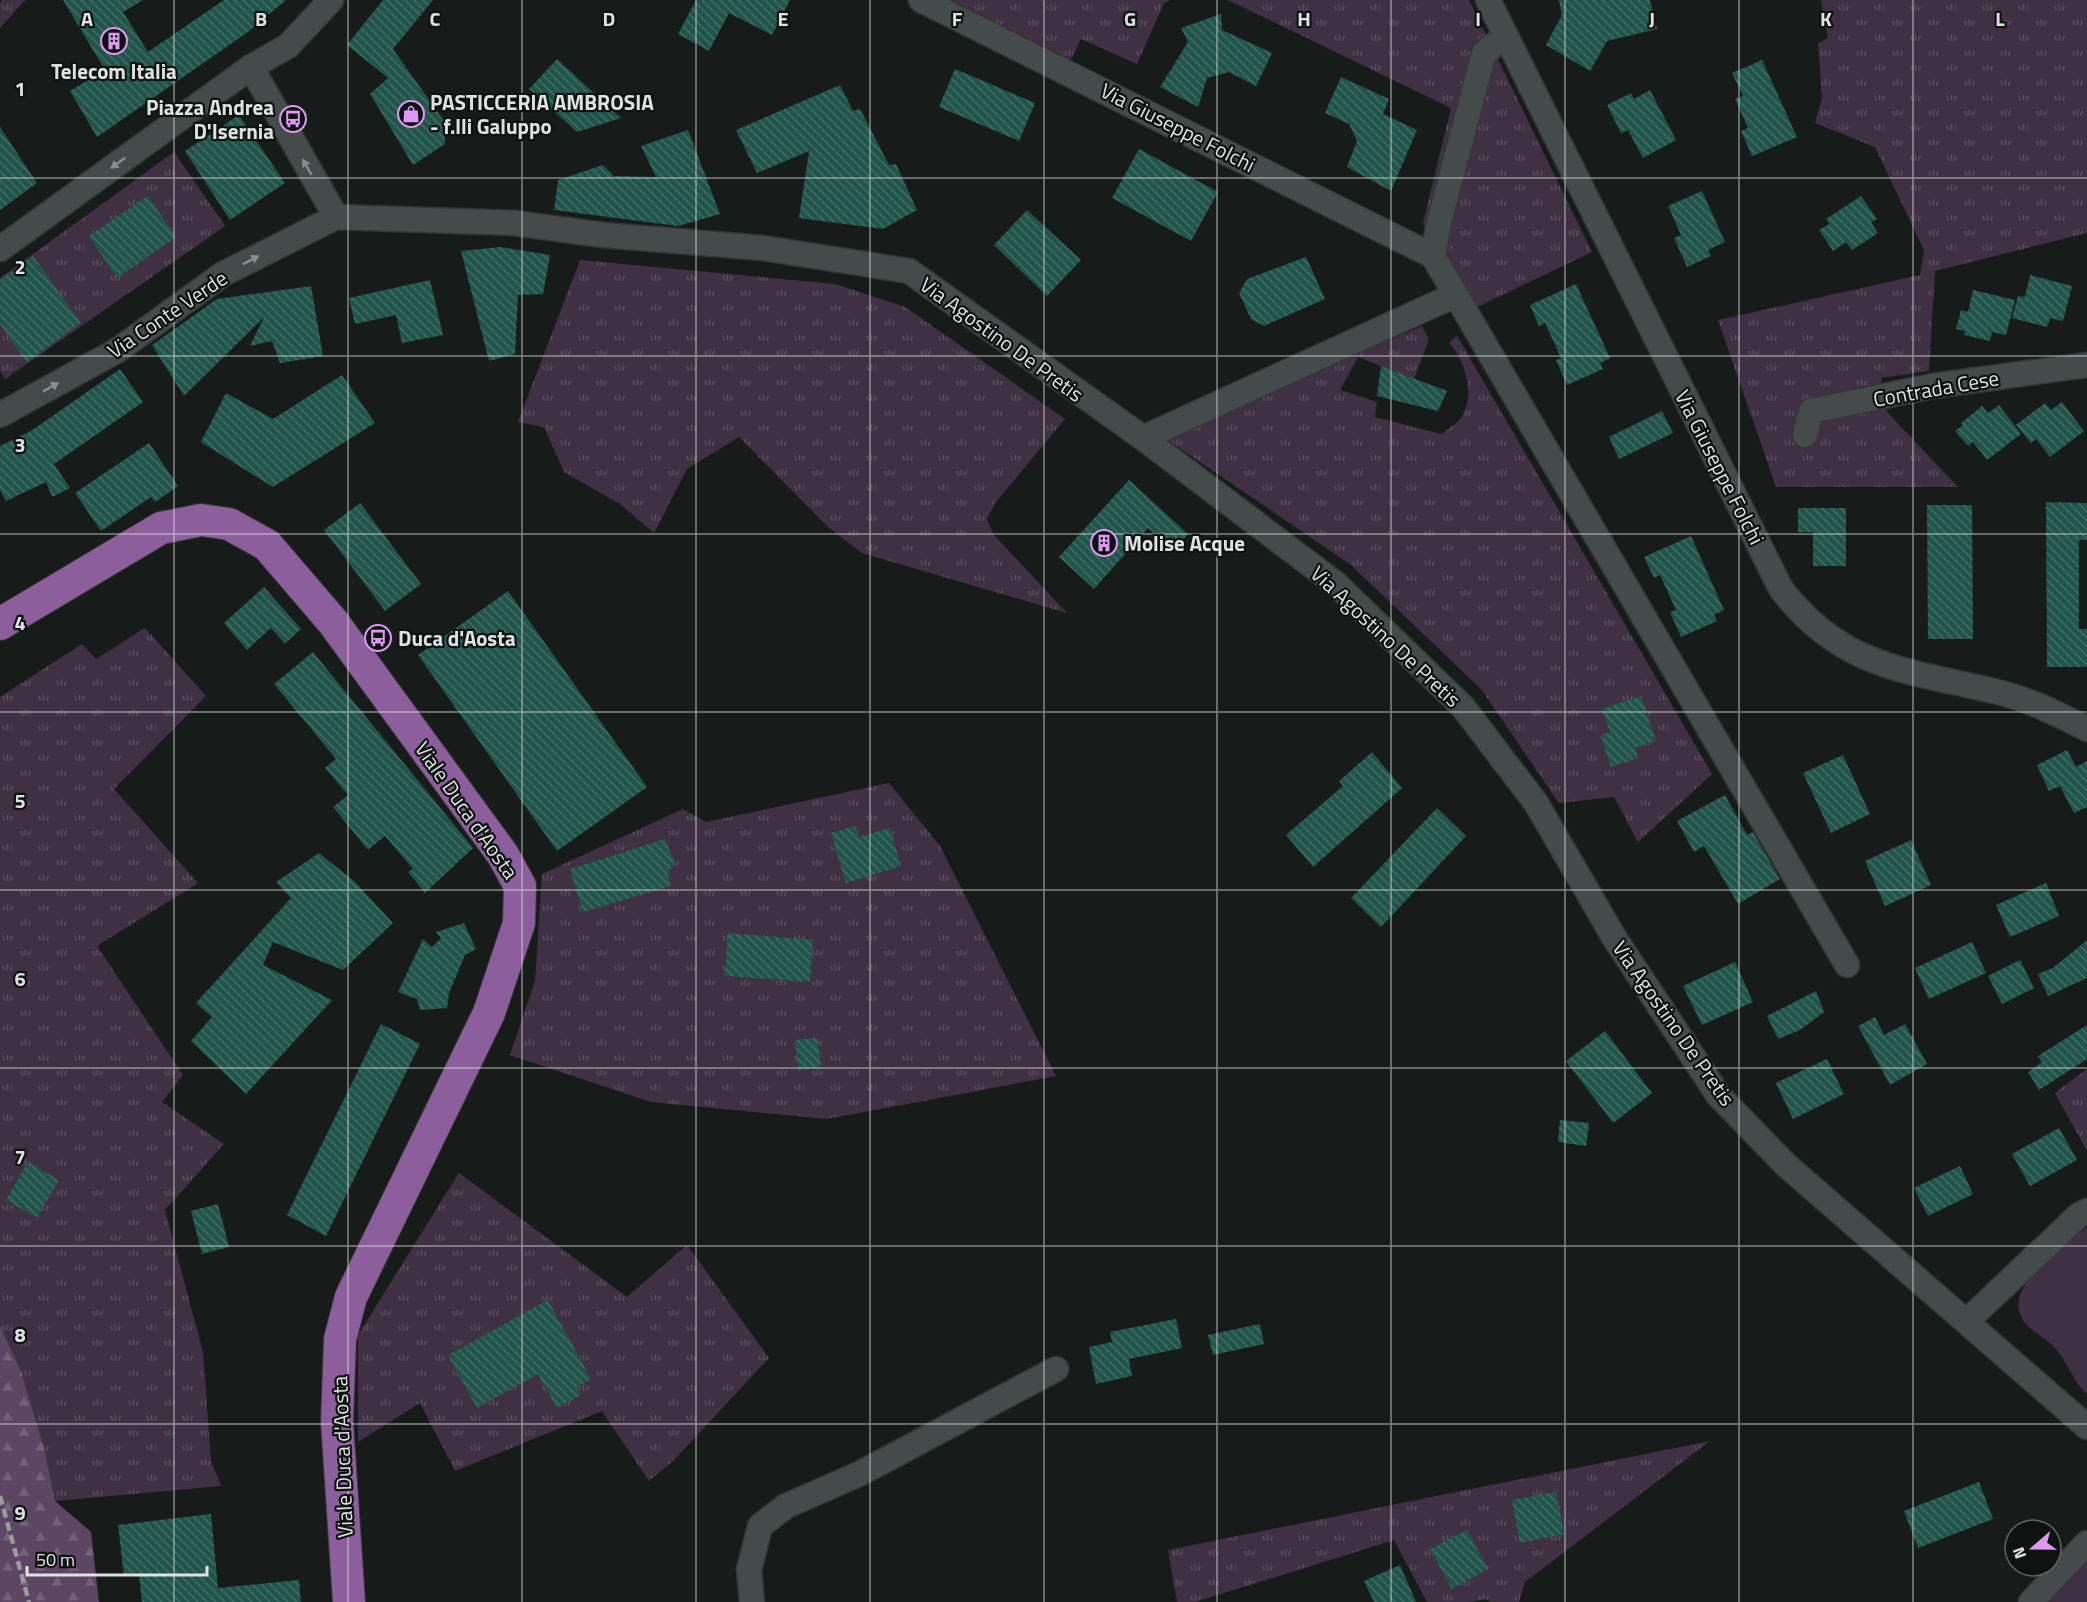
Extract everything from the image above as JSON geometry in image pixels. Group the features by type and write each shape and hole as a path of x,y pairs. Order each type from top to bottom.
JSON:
{"main road":[{"name":"Viale Duca d'Aosta","path":"0,624 161,528 201,520 229,524 267,545 333,622 503,855 520,886 519,923 489,1013 351,1297 340,1339 337,1422 349,1602"}],"street":[{"path":"0,249 251,68 288,46 331,0"},
{"name":"Via Giuseppe Folchi","path":"921,0 1433,256"},
{"name":"Via Giuseppe Folchi","path":"1488,0 1781,590 1802,616 1825,636 1878,664 2000,693 2043,707 2087,729"},
{"path":"1506,36 1484,52 1439,222 1433,256 1847,965"},
{"path":"251,68 336,217"},
{"name":"Via Agostino De Pretis","path":"336,217 514,223 603,235 763,248 909,271 1143,438 1336,584 1463,707 1536,803 1615,939 1719,1096 1786,1165 2086,1426"},
{"name":"Via Conte Verde","path":"0,415 118,350 223,274 336,217"},
{"path":"1143,438 1455,295"},
{"name":"Contrada Cese","path":"1805,435 1811,411 1933,386 2087,365"},
{"path":"1967,1321 2079,1215 2087,1211"},
{"path":"752,1602 749,1569 760,1526 786,1506 859,1474 1056,1369"},
{"path":"2031,1602 2087,1543"}],"green space":[{"path":"2,0 25,0 0,28 0,3"},
{"path":"945,0 1171,0 1164,3 1137,64 1081,39 1069,63"},
{"path":"1228,0 1469,0 1592,252 1477,307 1423,223 1451,108"},
{"path":"1821,0 2087,0 2087,233 1935,271 1929,371 1881,378 1887,412 1958,487 1776,487 1718,320 1920,275 1924,250 1875,147 1815,123 1822,98 1818,43 1828,38"},
{"path":"174,152 225,226 5,379 0,371 0,278"},
{"path":"580,260 835,284 905,307 1065,419 995,503 987,519 993,534 1067,613 862,553 828,527 739,437 687,469 654,533 620,504 564,472 544,427 518,422"},
{"path":"1422,326 1429,339 1414,379 1358,357 1340,390 1377,402 1375,417 1441,434 1458,421 1468,401 1464,369 1449,343 1457,336 1712,774 1638,842 1614,797 1559,803 1481,689 1351,565 1165,438"},
{"path":"145,628 206,696 114,789 198,883 97,946 183,1075 162,1102 224,1144 165,1210 203,1352 211,1461 221,1486 55,1501 32,1411 0,1325 0,697 82,644 96,659"},
{"path":"889,783 940,846 1056,1076 827,1119 651,1102 510,1055 535,981 542,874 683,809 706,822"},
{"path":"2087,1069 2087,1151 2055,1093"},
{"path":"459,1173 627,1297 687,1245 769,1358 673,1461 649,1481 602,1411 455,1471 420,1403 358,1442 358,1335"},
{"path":"2087,1227 2087,1394 2056,1349 2027,1325 2019,1311 2020,1297 2026,1283 2036,1270"},
{"path":"0,1325 21,1372 44,1448 55,1501 91,1532 99,1602 0,1602"},
{"path":"1710,1441 1525,1582 1519,1602 1491,1602 1486,1599 1471,1602 1427,1602 1394,1540 1195,1602 1177,1602 1168,1550"},
{"path":"2087,1558 2087,1602 2045,1602"}],"building":[{"name":"Telecom Italia","path":"63,0 143,0 123,12 148,52 224,0 286,0 248,32 97,137 70,91 105,70"},
{"path":"383,0 433,0 393,49 444,121 445,144 413,165 370,94 388,78 347,45"},
{"path":"696,0 790,0 772,35 729,13 709,51 678,34"},
{"path":"1559,0 1650,0 1657,29 1607,41 1590,71 1546,45 1562,15"},
{"path":"1221,14 1222,30 1272,53 1256,86 1229,72 1207,78 1198,107 1160,87 1188,42 1181,28"},
{"path":"557,59 621,118 577,132 529,89"},
{"path":"1762,60 1797,137 1752,156 1741,131 1748,128 1735,99 1743,96 1732,73"},
{"path":"955,69 1035,103 1019,141 939,107"},
{"path":"1341,77 1389,99 1383,114 1417,130 1391,191 1347,167 1357,141 1349,124 1325,113"},
{"path":"840,85 853,111 860,109 889,165 896,164 917,210 883,229 799,218 809,151 757,173 736,130"},
{"path":"1650,90 1676,140 1643,158 1628,130 1621,133 1607,105 1631,93 1634,99"},
{"path":"239,115 285,183 230,220 185,151"},
{"path":"0,127 37,183 0,210"},
{"path":"688,130 720,214 678,226 554,210 558,180 603,165 614,176 656,177 641,146"},
{"path":"1139,149 1218,192 1191,241 1112,198"},
{"path":"1702,191 1725,242 1708,250 1711,256 1687,267 1674,238 1681,235 1668,206"},
{"path":"148,196 176,237 117,278 89,236"},
{"path":"1861,196 1877,219 1871,222 1878,233 1852,250 1846,242 1833,251 1819,230 1829,224 1826,219"},
{"path":"1027,210 1081,260 1047,296 994,245"},
{"path":"500,247 550,255 543,294 518,295 515,354 489,361 461,251"},
{"path":"33,256 81,323 27,362 0,324 0,280"},
{"path":"1306,257 1325,299 1264,326 1251,319 1239,293 1247,279"},
{"path":"2030,275 2072,286 2063,321 2050,318 2047,327 2012,318 2018,296 2025,297"},
{"path":"430,280 443,335 402,343 396,315 355,324 349,298"},
{"path":"1576,284 1610,358 1600,363 1603,369 1567,385 1556,360 1561,358 1545,323 1539,326 1530,305"},
{"path":"311,286 323,356 280,363 272,341 250,346 264,317 184,396 152,345 217,299"},
{"path":"1973,290 2015,300 2006,335 1992,332 1990,341 1964,335 1965,331 1956,329 1961,310 1968,312"},
{"path":"1381,366 1447,391 1438,411 1377,396"},
{"path":"120,369 143,402 54,464 70,488 52,497 46,482 6,501 0,490 0,446 31,431"},
{"path":"342,375 375,423 273,487 201,442 226,393 273,419"},
{"path":"2062,402 2084,431 2050,457 2036,439 2031,443 2016,425 2045,403 2051,410"},
{"path":"1999,405 2021,434 1987,460 1973,442 1968,446 1955,431 1982,406 1988,413"},
{"path":"1662,411 1673,433 1619,459 1609,437"},
{"path":"149,443 178,486 155,502 151,497 101,531 75,493"},
{"name":"Molise Acque","path":"1129,480 1188,534 1173,550 1148,528 1094,589 1059,557"},
{"path":"2046,502 2087,503 2087,540 2079,540 2079,629 2087,629 2087,667 2047,667"},
{"path":"360,503 421,584 385,611 324,530"},
{"path":"1927,505 1972,505 1973,639 1928,639"},
{"path":"1798,508 1846,508 1846,566 1813,566 1813,532 1798,532"},
{"path":"1691,536 1724,610 1714,615 1717,621 1681,637 1670,612 1676,610 1660,575 1654,578 1644,557"},
{"path":"264,587 301,629 285,644 271,628 247,650 224,623"},
{"path":"508,591 647,787 557,851 418,655"},
{"path":"313,652 473,848 425,893 408,872 413,869 385,836 368,850 333,807 348,795 325,768 336,759 274,684"},
{"path":"1641,696 1656,741 1635,748 1638,758 1611,767 1601,736 1610,732 1602,709"},
{"path":"2067,750 2076,767 2087,761 2087,807 2074,813 2060,786 2049,791 2037,765"},
{"path":"1372,752 1402,788 1313,867 1286,835 1343,786 1339,781"},
{"path":"1843,755 1870,814 1831,833 1803,773"},
{"path":"1725,795 1747,835 1753,832 1780,879 1738,904 1704,846 1694,852 1677,821"},
{"path":"1437,808 1466,836 1381,927 1351,898"},
{"path":"855,826 859,837 890,828 901,866 846,883 831,833"},
{"path":"665,839 675,862 668,873 671,886 583,912 570,869"},
{"path":"1911,840 1931,885 1885,906 1865,861"},
{"path":"319,853 355,882 393,923 343,970 273,942 263,965 332,1000 246,1094 191,1041 212,1017 196,1003 291,898 276,882"},
{"path":"2046,883 2059,916 2010,937 1996,905"},
{"path":"464,923 476,949 465,955 449,993 447,1008 420,1010 417,999 398,992 423,939 432,947 441,938 436,932"},
{"path":"728,933 813,940 810,982 725,976"},
{"path":"2087,940 2087,978 2048,996 2038,974 2053,968"},
{"path":"1972,942 1986,973 1929,999 1915,968"},
{"path":"2020,960 2034,988 2002,1004 1988,976"},
{"path":"1735,962 1753,1002 1702,1025 1683,986"},
{"path":"1816,991 1824,1012 1800,1030 1778,1039 1767,1016"},
{"path":"1875,1017 1884,1035 1905,1024 1927,1064 1890,1085 1858,1026"},
{"path":"381,1024 420,1044 326,1236 287,1215"},
{"path":"2087,1025 2087,1059 2039,1090 2028,1072 2042,1062 2038,1056"},
{"path":"1605,1031 1652,1093 1613,1123 1566,1061"},
{"path":"818,1038 821,1068 798,1070 795,1040"},
{"path":"1827,1059 1844,1094 1793,1119 1776,1083"},
{"path":"1560,1120 1589,1123 1586,1146 1558,1142"},
{"path":"2059,1128 2077,1160 2030,1186 2012,1154"},
{"path":"28,1162 59,1180 37,1218 6,1200"},
{"path":"1960,1166 1973,1194 1928,1216 1914,1188"},
{"path":"218,1204 229,1247 202,1254 191,1211"},
{"path":"548,1300 591,1379 577,1387 581,1395 557,1408 538,1374 477,1408 448,1355"},
{"path":"1176,1319 1182,1348 1129,1359 1132,1376 1096,1384 1089,1347 1112,1342 1110,1332"},
{"path":"1260,1324 1264,1344 1213,1355 1208,1335"},
{"path":"1979,1482 1993,1519 1918,1548 1904,1511"},
{"path":"1556,1492 1564,1534 1520,1543 1512,1500"},
{"path":"211,1514 218,1588 299,1580 301,1602 142,1602 139,1575 124,1576 118,1525"},
{"path":"1467,1530 1488,1569 1452,1589 1430,1549"},
{"path":"1400,1565 1416,1602 1374,1602 1364,1581"}],"railway":[{"path":"0,1496 29,1602"}],"place":[{"name":"Telecom Italia","path":"114,41"},
{"name":"PASTICCERIA AMBROSIA - f.lli Galuppo","path":"411,114"},
{"name":"Piazza Andrea D'Isernia","path":"293,119"},
{"name":"Molise Acque","path":"1104,543"},
{"name":"Duca d'Aosta","path":"378,638"}]}
